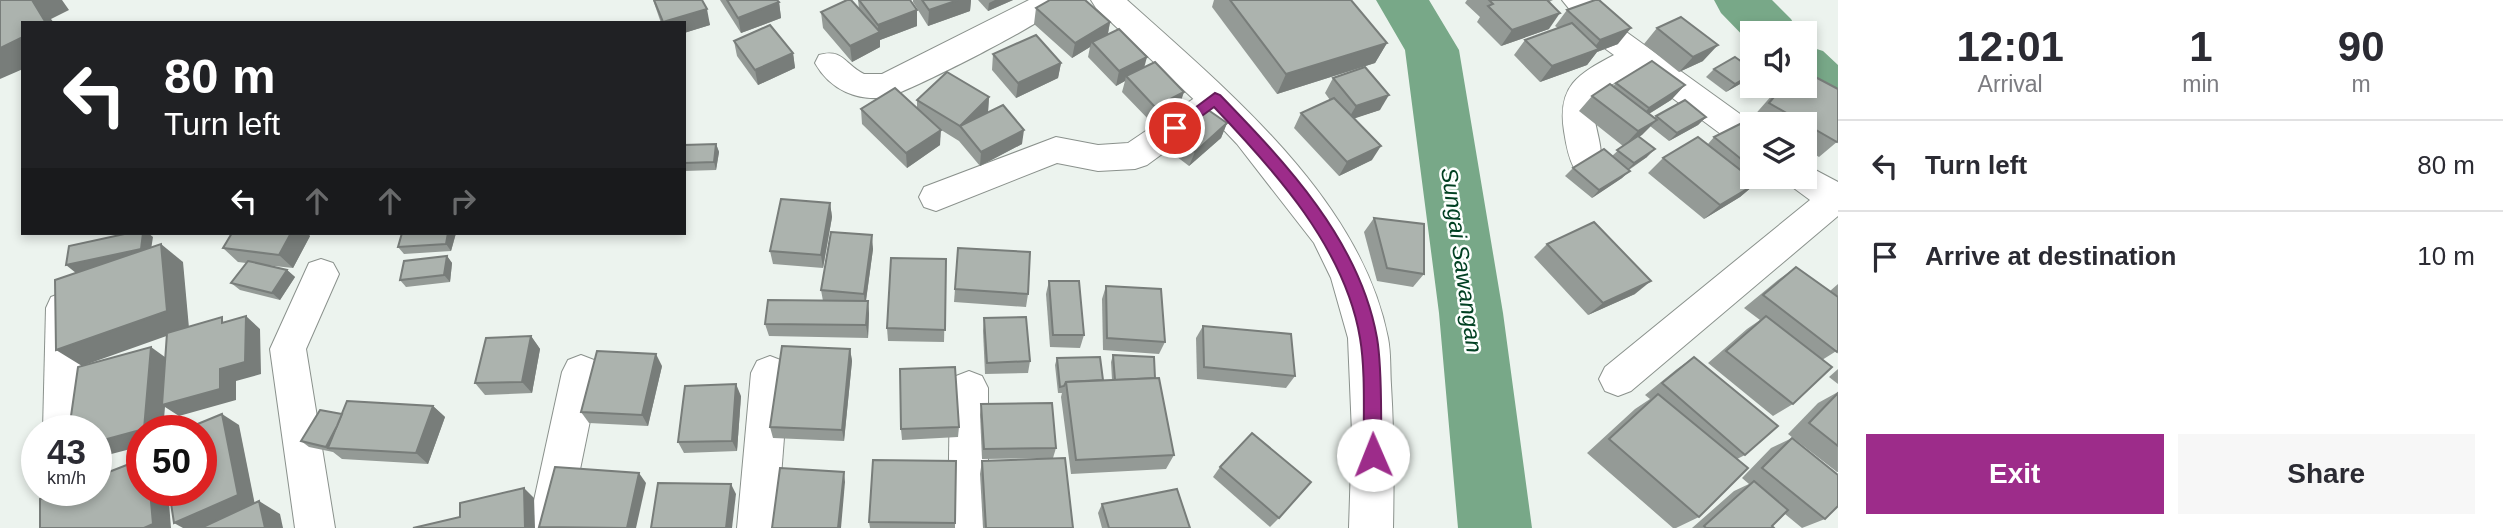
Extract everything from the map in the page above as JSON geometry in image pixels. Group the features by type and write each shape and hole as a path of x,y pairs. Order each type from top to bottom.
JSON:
{"main road":[{"path":"1107,0 1215,99 1249,134 1328,233 1350,278 1368,338 1373,433 1371,528"}],"street":[{"path":"830,63 841,77 863,88 888,85 1018,20 1052,0"},
{"path":"1577,0 1607,33 1740,131"},
{"path":"1586,159 1575,112 1580,94 1591,81 1638,56"},
{"path":"936,197 1056,150 1098,158 1135,156 1215,99"},
{"path":"1618,379 1836,198 1817,186"},
{"path":"315,528 288,349 321,274"},
{"path":"62,415 65,295"},
{"path":"548,528 582,372"},
{"path":"757,528 770,373"},
{"path":"968,528 970,388"}],"building":[{"path":"0,0 32,0 45,21 21,21 21,38 0,48"},
{"path":"654,0 702,0 707,9 666,21 663,21"},
{"path":"727,0 777,0 779,2 738,18"},
{"path":"851,0 880,32 850,46 821,12"},
{"path":"859,0 910,0 917,10 878,25"},
{"path":"922,0 958,0 929,10"},
{"path":"1050,0 1085,0 1110,22 1075,43 1036,8"},
{"path":"1230,0 1351,0 1387,43 1286,74"},
{"path":"1489,0 1547,0 1560,13 1512,30 1488,6 1493,4"},
{"path":"1599,0 1631,28 1600,40 1567,10"},
{"path":"1681,17 1718,45 1693,57 1657,28"},
{"path":"1572,23 1599,49 1552,66 1525,40"},
{"path":"770,25 793,53 755,70 734,41"},
{"path":"1119,29 1147,57 1119,71 1092,42"},
{"path":"1036,35 1061,63 1018,83 993,54"},
{"path":"1735,57 1740,61 1740,81 1735,84 1714,69"},
{"path":"1652,61 1685,85 1649,108 1616,83"},
{"path":"1155,62 1184,92 1155,107 1126,76"},
{"path":"1365,67 1389,95 1356,106 1333,78"},
{"path":"947,72 989,97 960,126 917,100"},
{"path":"1817,78 1838,89 1838,141 1817,131 1817,112 1785,112 1769,103 1773,98 1817,98"},
{"path":"1610,84 1657,120 1638,131 1592,96"},
{"path":"895,88 941,130 906,153 861,109"},
{"path":"1334,98 1381,146 1347,162 1301,113"},
{"path":"1685,100 1706,117 1677,133 1656,116"},
{"path":"1003,105 1024,130 981,152 960,126"},
{"path":"1201,105 1227,123 1195,152 1168,133"},
{"path":"1740,124 1740,158 1714,137"},
{"path":"1638,136 1655,149 1634,163 1617,150"},
{"path":"1698,137 1740,170 1740,189 1747,189 1720,205 1663,158"},
{"path":"716,144 714,162 686,163 686,145"},
{"path":"1604,149 1630,171 1599,190 1573,168"},
{"path":"781,199 830,203 821,255 770,251"},
{"path":"1374,218 1424,224 1424,274 1387,268"},
{"path":"1594,222 1651,281 1603,303 1547,244"},
{"path":"831,232 872,235 864,294 821,290"},
{"path":"120,235 143,235 141,249 66,265 69,246"},
{"path":"231,235 290,235 279,255 223,248"},
{"path":"401,235 448,235 446,244 398,247"},
{"path":"161,244 167,311 56,350 55,280"},
{"path":"958,248 1030,252 1028,294 955,289"},
{"path":"447,256 444,275 400,280 404,261"},
{"path":"891,258 946,259 945,330 887,328"},
{"path":"248,261 287,270 272,293 231,283"},
{"path":"1796,267 1838,297 1837,352 1763,295"},
{"path":"1049,281 1079,281 1084,335 1053,335"},
{"path":"1106,286 1161,289 1165,342 1107,338"},
{"path":"768,300 868,301 866,325 765,324"},
{"path":"246,316 245,362 220,369 220,389 162,405 167,333 222,317 222,323"},
{"path":"1766,316 1832,367 1793,404 1726,351"},
{"path":"1026,317 1030,361 987,363 984,318"},
{"path":"1203,326 1291,334 1295,376 1204,367"},
{"path":"531,336 522,382 475,383 486,338"},
{"path":"782,346 850,349 842,430 770,427"},
{"path":"151,347 145,415 126,415 126,434 112,438 112,415 71,415 78,367"},
{"path":"597,351 656,354 642,415 581,412"},
{"path":"1113,355 1154,357 1155,378 1115,380"},
{"path":"1100,357 1103,380 1066,382 1060,387 1057,358"},
{"path":"1694,357 1778,426 1745,455 1662,383"},
{"path":"955,367 959,427 901,429 900,369"},
{"path":"1159,378 1174,455 1076,460 1066,382"},
{"path":"736,384 732,441 678,442 685,386"},
{"path":"1838,393 1838,446 1809,423"},
{"path":"1658,394 1748,468 1699,517 1609,439"},
{"path":"347,401 433,406 416,453 328,448"},
{"path":"1052,403 1056,448 984,449 981,404"},
{"path":"320,410 342,414 326,447 301,441"},
{"path":"222,414 238,495 217,504 217,416"},
{"path":"1252,433 1311,482 1279,518 1220,467"},
{"path":"1792,438 1838,475 1838,506 1825,519 1762,468"},
{"path":"1065,458 1073,528 986,528 982,461"},
{"path":"873,460 956,461 955,523 869,522"},
{"path":"126,465 126,506 151,506 153,524 144,528 40,528 40,506 112,506 112,471"},
{"path":"555,467 639,473 627,528 539,527"},
{"path":"780,468 844,472 838,528 772,528"},
{"path":"1754,481 1788,510 1772,526 1774,528 1704,526"},
{"path":"658,483 731,484 726,528 651,528"},
{"path":"524,488 525,528 413,528 460,517 460,503"},
{"path":"1177,489 1190,528 1109,528 1102,504"},
{"path":"259,501 265,528 201,528"},
{"path":"171,506 213,506 174,523"}],"waterway":[{"name":"Sungai Sawangan","path":"1402,0 1432,50 1471,313 1495,528"},
{"name":"Sungai Sawangan","path":"1740,0 1760,21"},
{"name":"Sungai Sawangan","path":"1817,78 1838,99"}],"route":[{"path":"1175,128 1215,99 1249,134 1328,233 1350,278 1368,338 1373,455"}]}
